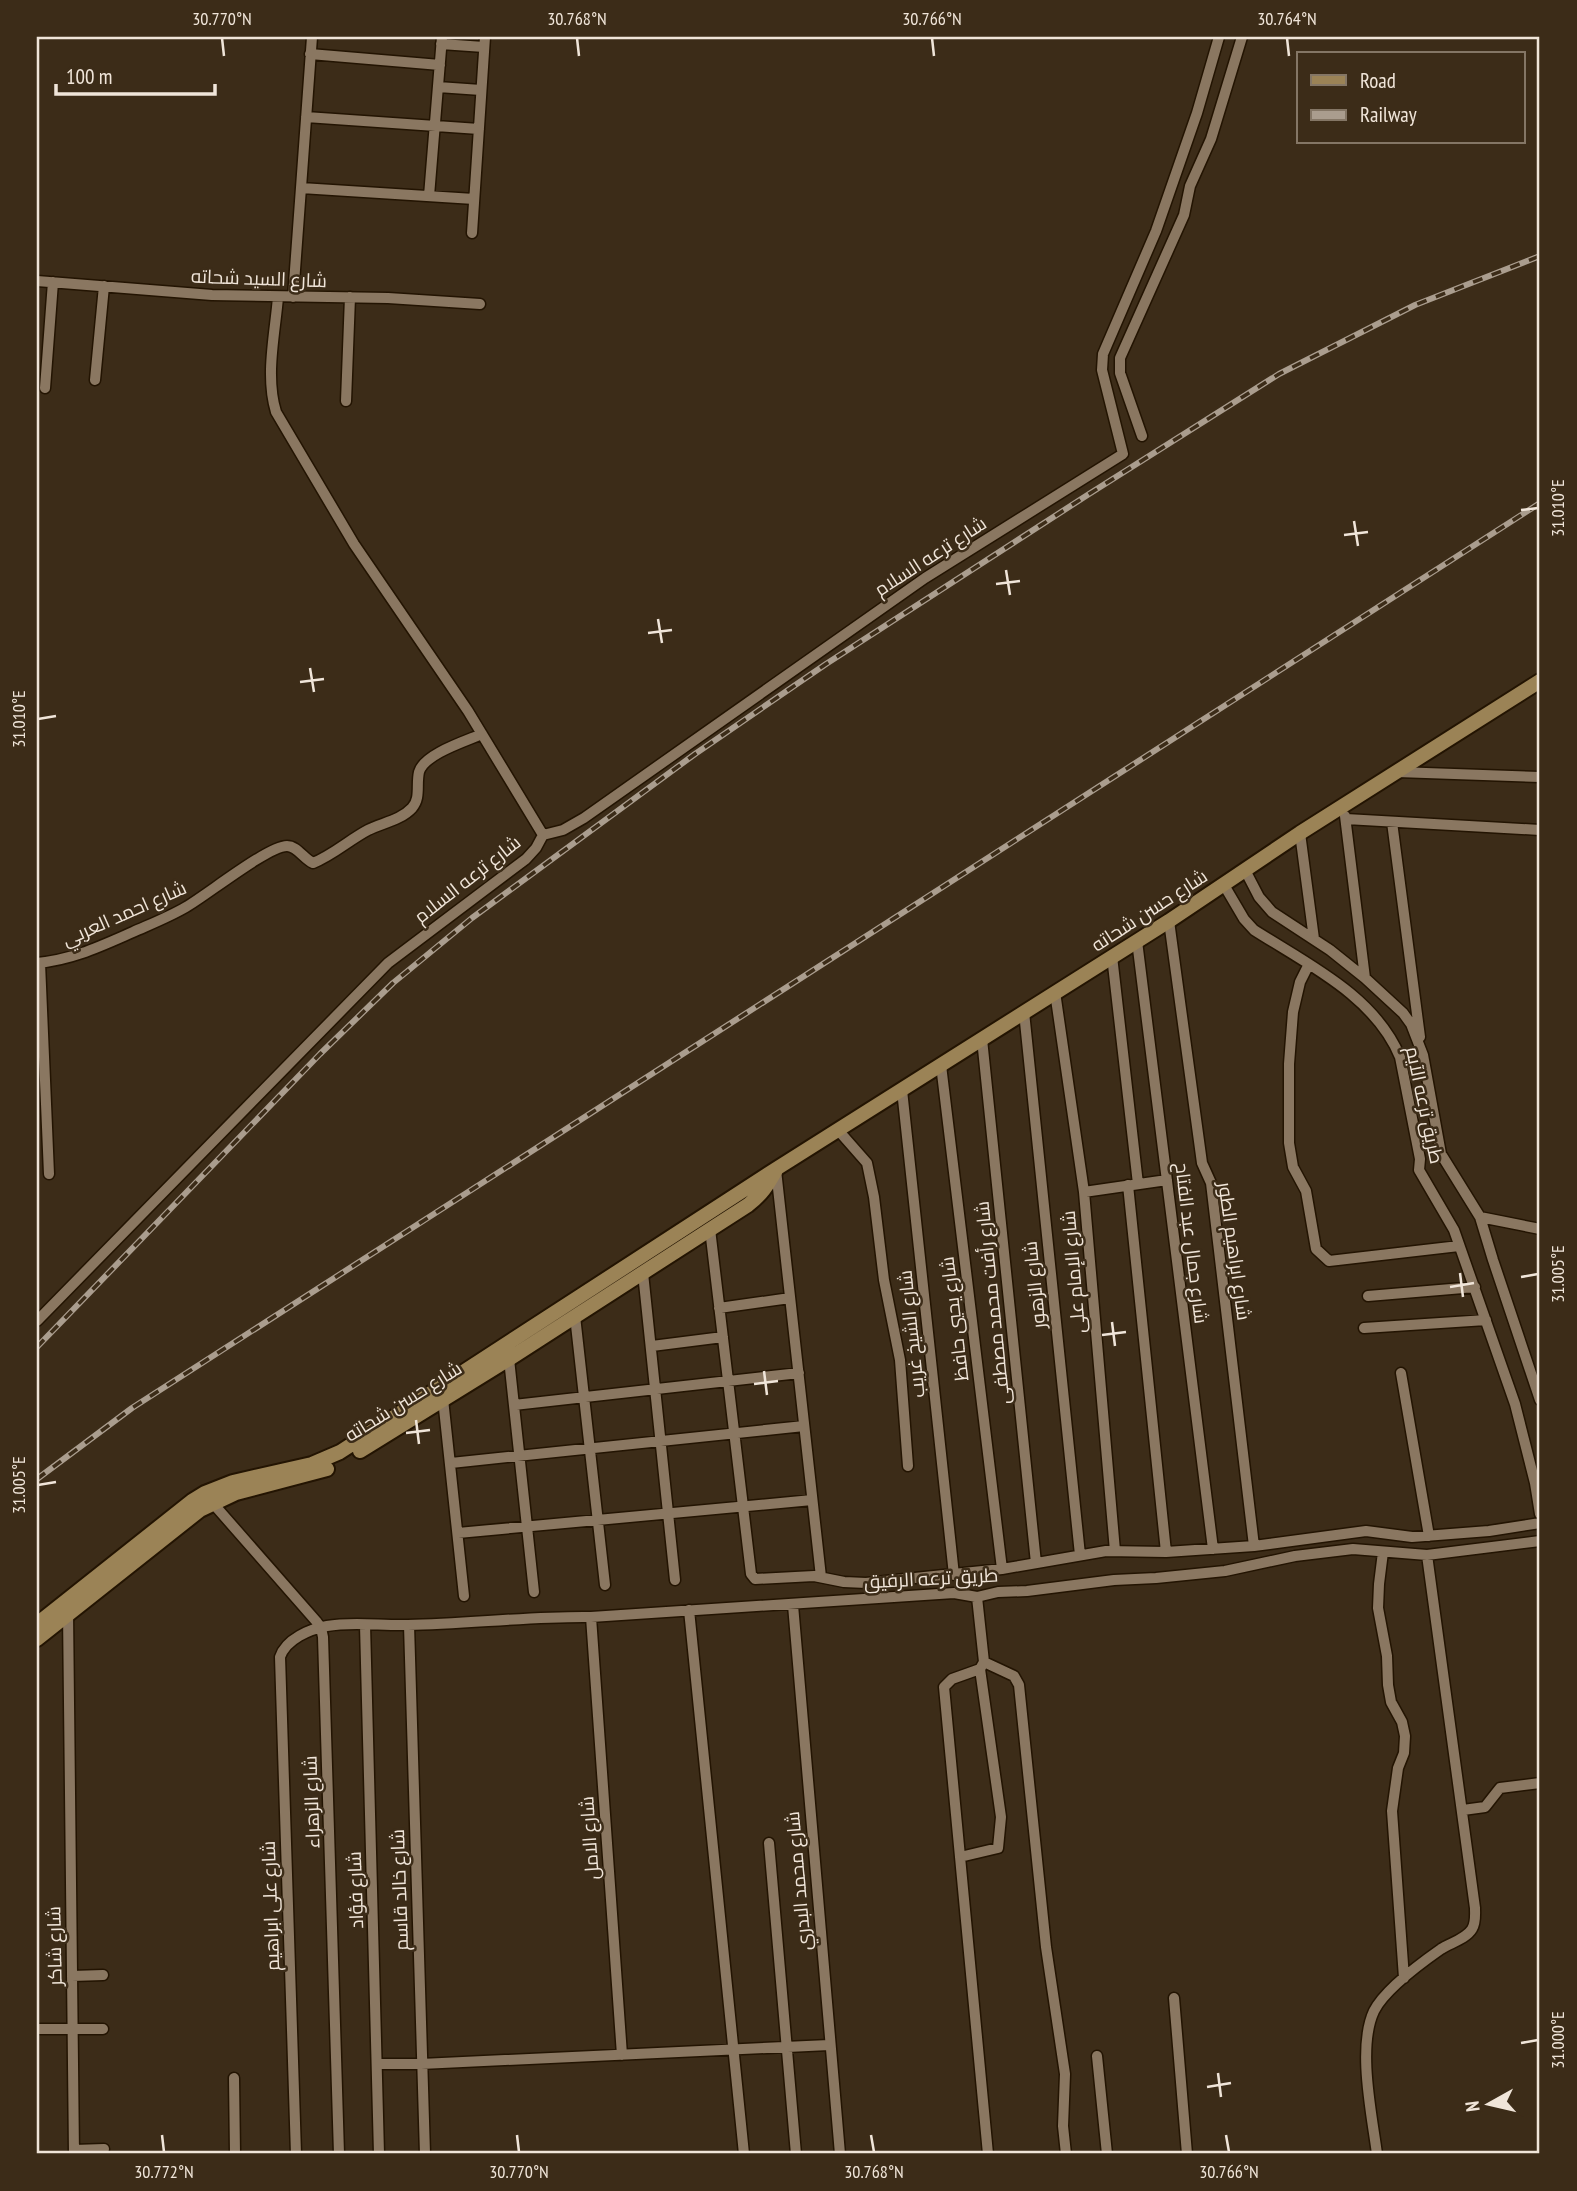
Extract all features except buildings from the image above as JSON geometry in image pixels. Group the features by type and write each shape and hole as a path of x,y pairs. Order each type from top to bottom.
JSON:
{"main road":[{"name":"شارع حسن شحاته","path":"37,1624 194,1514 209,1498 233,1482 312,1464 340,1452 776,1169 1169,921 1300,833 1345,813 1395,772 1540,681"},
{"name":"شارع حسن شحاته","path":"209,1498 315,1474 336,1465 509,1359 758,1198 776,1169"},
{"name":"شارع حسن شحاته","path":"37,1639 114,1569"}],"street":[{"path":"293,297 312,37"},
{"name":"شارع ترعه السلام","path":"37,1321 388,963 526,859 543,835 563,830 584,818 925,578 1123,454 1102,370 1103,354 1156,231 1197,113 1219,37"},
{"path":"1142,436 1120,373 1121,358 1184,215 1190,186 1211,139 1242,37"},
{"path":"429,196 442,40 485,42 472,233"},
{"path":"310,54 440,65"},
{"path":"438,87 481,90"},
{"path":"306,117 479,129"},
{"path":"301,188 474,199"},
{"name":"شارع السيد شحاته","path":"37,281 212,295 480,304"},
{"path":"45,388 53,282"},
{"path":"95,380 104,286"},
{"path":"278,297 271,374 272,400 276,412 354,544 482,734 543,835"},
{"path":"346,401 350,298"},
{"name":"شارع احمد العربي","path":"38,963 61,961 82,955 162,920 207,894 244,867 283,846 290,846 304,859 313,863 322,859 359,835 413,807 417,799 422,765 430,758 482,734"},
{"path":"1395,772 1540,777"},
{"path":"1366,978 1345,813 1392,822 1540,830"},
{"path":"1392,822 1423,1055"},
{"path":"1300,833 1314,939"},
{"name":"طريق ترعه الآيم","path":"1245,870 1259,897 1272,912 1366,978 1403,1013 1417,1037 1423,1055 1441,1154 1480,1217 1540,1400"},
{"name":"طريق ترعه الآيم","path":"1224,885 1244,919 1254,930 1348,991 1380,1022 1396,1047 1420,1159 1419,1170 1454,1230 1475,1287 1515,1404 1540,1514"},
{"name":"شارع ابراهيم الطور","path":"1169,921 1202,1163 1211,1183 1254,1546"},
{"name":"شارع جمال عبد الفتاح","path":"1137,941 1213,1549"},
{"path":"1112,956 1167,1552"},
{"path":"38,963 48,1174"},
{"path":"1309,964 1300,982 1293,1012 1289,1064 1289,1143 1293,1167 1306,1191 1315,1249 1329,1261 1459,1247"},
{"name":"شارع الإمام على","path":"1055,992 1084,1192 1115,1550"},
{"name":"شارع الزهور","path":"1024,1012 1080,1555"},
{"name":"شارع رأفت محمد مصطفى","path":"982,1039 1036,1563"},
{"name":"شارع يحيي حافظ","path":"941,1065 1002,1569"},
{"name":"شارع الشيخ غريب","path":"902,1090 954,1575"},
{"path":"838,1130 867,1163 884,1280 900,1360 908,1466"},
{"path":"776,1169 821,1577"},
{"path":"1084,1192 1167,1180"},
{"path":"1480,1217 1540,1229"},
{"path":"710,1230 743,1506"},
{"path":"643,1273 675,1580"},
{"path":"1368,1296 1475,1287"},
{"path":"719,1308 790,1298"},
{"path":"575,1316 605,1586"},
{"path":"1364,1328 1486,1320"},
{"path":"652,1346 723,1337"},
{"path":"509,1359 534,1591"},
{"path":"514,1405 799,1373"},
{"path":"1401,1373 1429,1536"},
{"path":"443,1399 464,1596"},
{"path":"450,1463 804,1426"},
{"path":"209,1498 321,1628"},
{"path":"458,1533 812,1500"},
{"name":"طريق ترعه الرفيق","path":"743,1506 751,1574 755,1578 821,1577 858,1583 1002,1569 1115,1550 1167,1552 1254,1546 1366,1531 1412,1537 1429,1536 1540,1523"},
{"name":"طريق ترعه الرفيق","path":"280,1657 282,1650 293,1640 321,1628 346,1624 409,1625 591,1617 954,1593 977,1597 998,1592 1225,1571 1295,1556 1353,1549 1427,1555 1540,1541"},
{"path":"1383,1552 1378,1608 1387,1656 1391,1702 1402,1722 1405,1736 1392,1811 1404,1978"},
{"path":"1377,2154 1367,2072 1367,2041 1374,2011 1404,1978 1472,1930 1475,1921 1463,1810 1427,1555"},
{"path":"960,1857 998,1848 1001,1817 982,1665 977,1597"},
{"name":"شارع محمد البدري","path":"793,1605 840,2154"},
{"path":"689,1610 744,2154"},
{"name":"شارع شاكر","path":"68,1612 74,2152"},
{"name":"شارع الامل","path":"591,1617 622,2055"},
{"name":"شارع فؤاد","path":"365,1625 379,2154"},
{"name":"شارع خالد قاسم","path":"409,1625 425,2154"},
{"name":"شارع الزهراء","path":"321,1628 324,1644 339,2154"},
{"name":"شارع على ابراهيم","path":"280,1657 296,2154"},
{"path":"988,2154 944,1688 952,1679 982,1665 1014,1676 1019,1685 1046,1947 1065,2074 1063,2126 1066,2154"},
{"path":"1463,1810 1485,1807 1500,1788 1540,1783"},
{"path":"769,1843 796,2154"},
{"path":"72,1976 103,1975"},
{"path":"1174,1998 1187,2154"},
{"path":"37,2029 103,2028"},
{"path":"377,2064 829,2045"},
{"path":"1097,2056 1107,2154"},
{"path":"234,2078 235,2154"},
{"path":"74,2152 104,2150"}],"railway":[{"path":"37,1347 320,1054 393,983 472,918 695,754 826,664 1279,374 1415,305 1540,256"},
{"path":"37,1479 132,1408 1540,503"}]}
